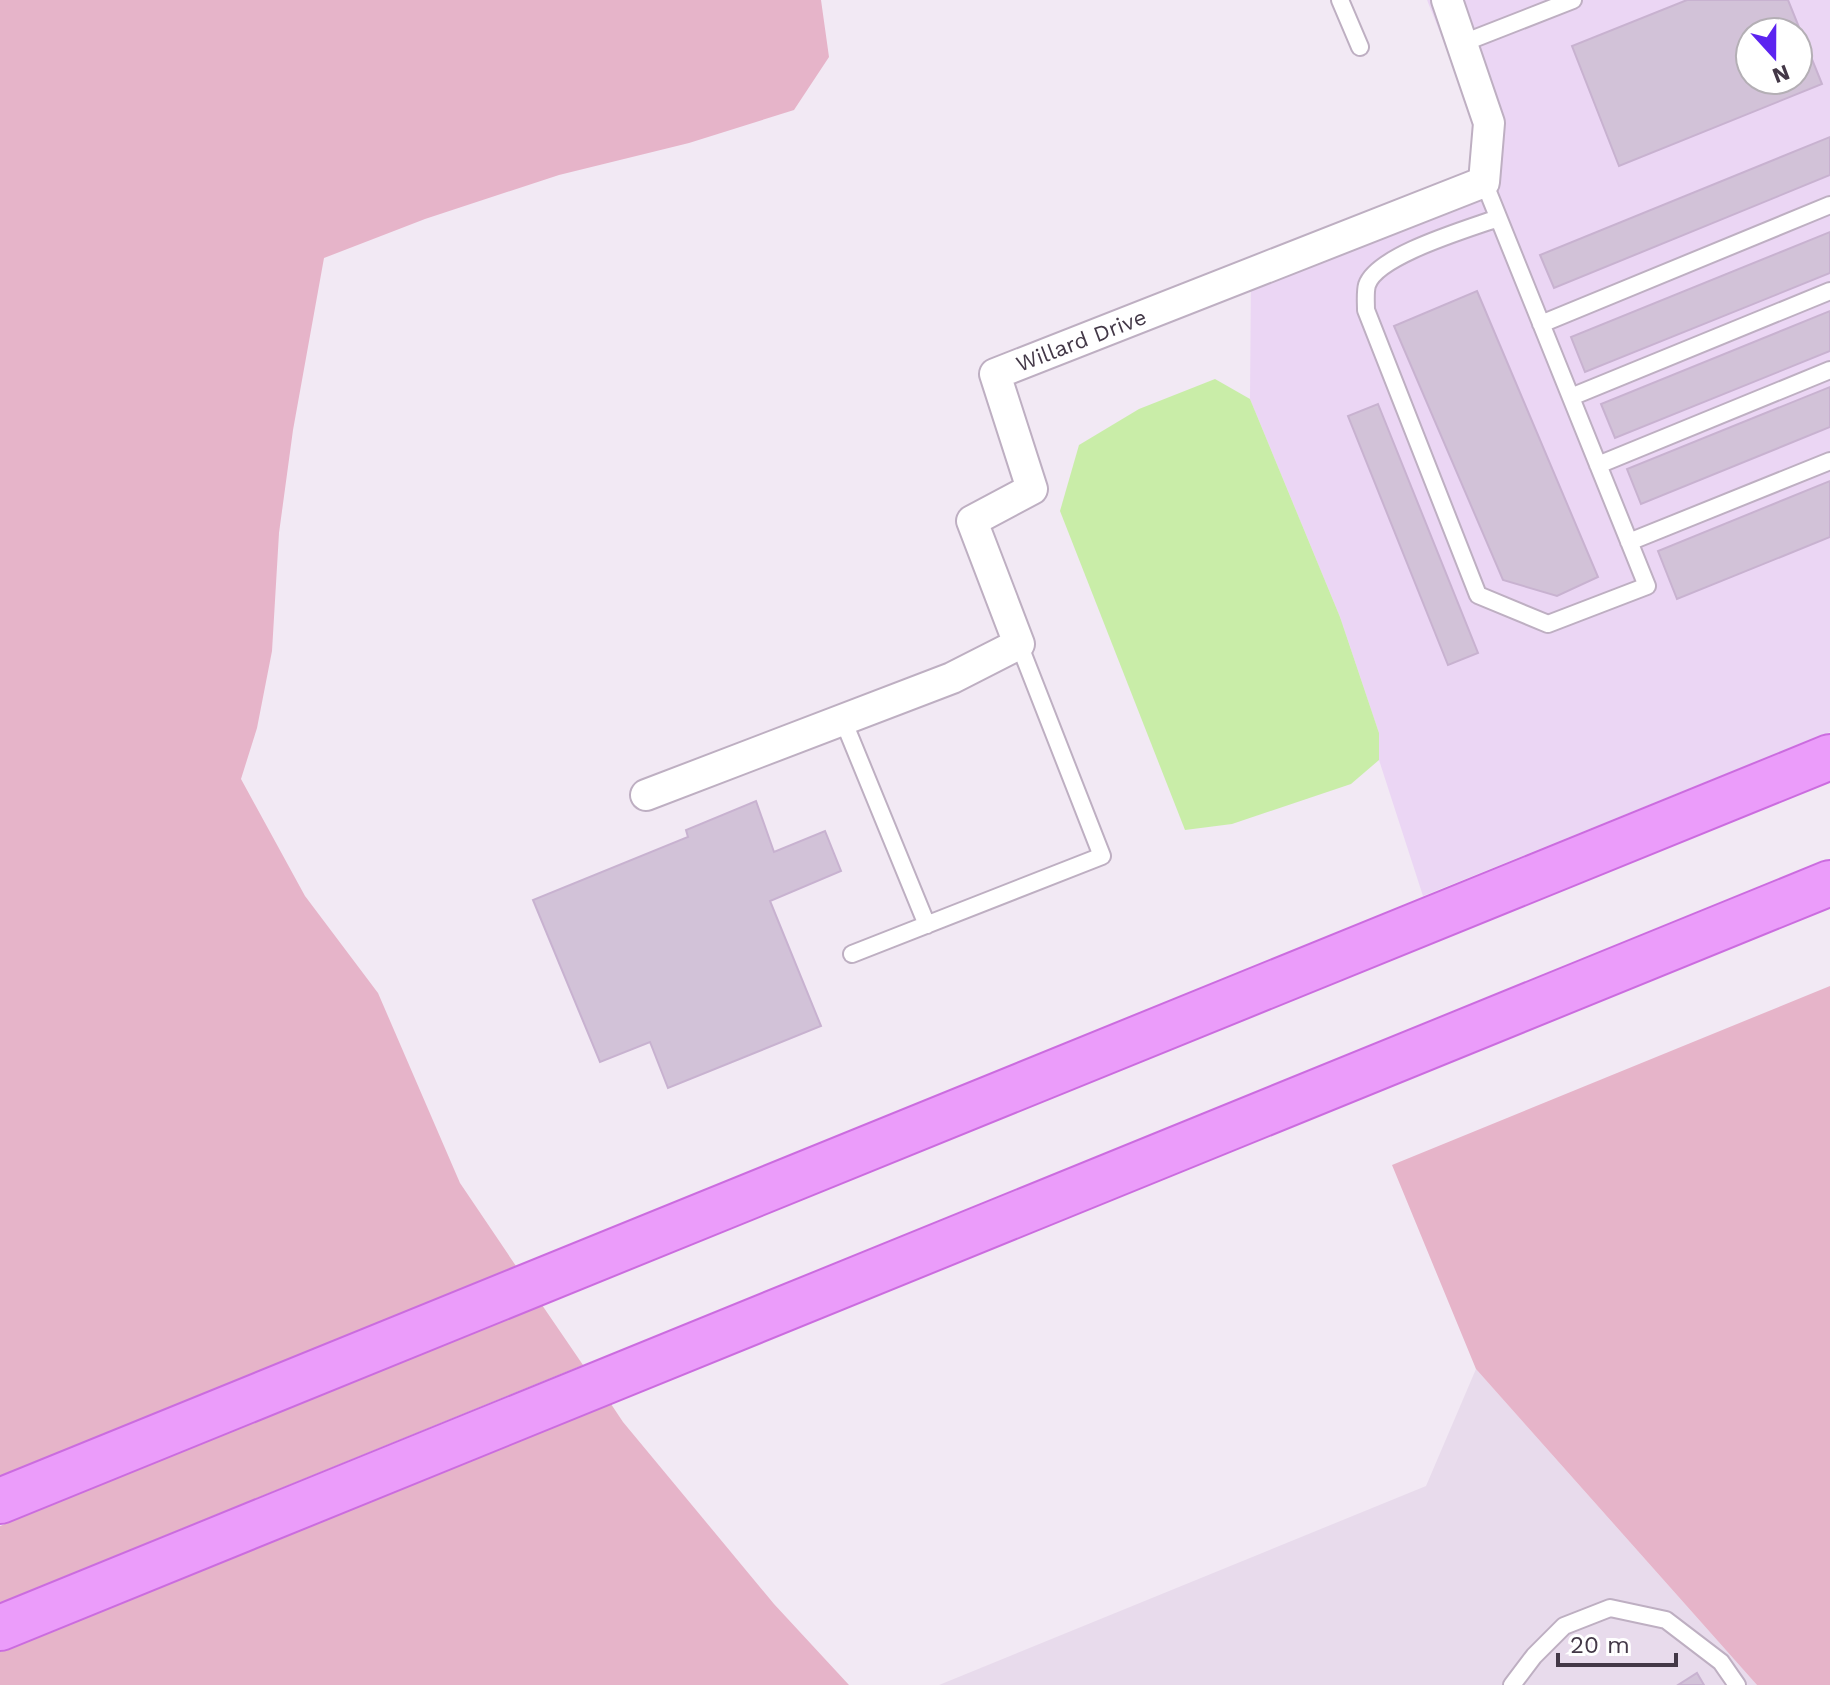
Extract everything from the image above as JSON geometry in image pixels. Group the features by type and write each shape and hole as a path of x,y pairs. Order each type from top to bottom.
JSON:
{"main road":[{"path":"0,1501 1830,757"},
{"path":"0,1628 1830,883"}],"street":[{"path":"1447,0 1489,123 1484,182"},
{"name":"Willard Drive","path":"1019,644 972,521 1032,489 995,374 1484,182"},
{"path":"646,795 952,678 1019,644"}],"lane":[{"path":"1340,0 1360,47"},
{"path":"1463,43 1573,0"},
{"path":"1484,182 1647,586 1548,624 1478,595 1366,310 1367,285 1380,269 1401,254 1498,218"},
{"path":"1541,324 1830,205"},
{"path":"1571,397 1830,291"},
{"path":"1598,465 1830,370"},
{"path":"1629,542 1830,461"},
{"path":"852,954 1102,856 1019,644"},
{"path":"843,720 927,925"},
{"path":"1512,1685 1534,1656 1564,1626 1610,1608 1666,1620 1721,1662 1737,1685"}],"shaded area":[{"path":"0,0 821,0 829,57 794,110 689,143 559,175 425,219 324,258 293,430 279,533 272,651 257,728 241,779 305,896 378,993 460,1183 516,1266 0,1477"},
{"path":"1427,0 1830,0 1830,732 1423,896 1379,760 1379,733 1340,617 1250,399 1251,270 1494,168"},
{"path":"1215,379 1250,399 1340,617 1379,733 1379,760 1351,784 1232,824 1185,830 1060,511 1079,445 1139,409"},
{"path":"1830,986 1830,1685 1757,1685 1476,1369 1392,1165"},
{"path":"542,1305 583,1365 0,1603 0,1526"},
{"path":"1476,1369 1757,1685 939,1685 1426,1486"},
{"path":"611,1404 774,1604 849,1685 0,1685 0,1652"}],"building":[{"path":"1687,0 1788,0 1794,16 1734,16 1734,96 1792,96 1619,166 1572,46"},
{"path":"1814,64 1822,84 1814,87"},
{"path":"1830,137 1830,175 1554,288 1540,255"},
{"path":"1830,232 1830,273 1585,372 1571,337"},
{"path":"1477,291 1598,577 1557,596 1503,580 1394,326"},
{"path":"1830,311 1830,351 1615,438 1601,404"},
{"path":"1830,387 1830,427 1641,504 1627,469"},
{"path":"1378,404 1478,653 1448,665 1348,416"},
{"path":"1830,481 1830,537 1677,599 1658,551"},
{"path":"756,801 774,852 825,831 841,871 770,901 821,1026 668,1088 650,1042 600,1062 533,900 688,837 686,830"},
{"path":"1697,1673 1704,1685 1678,1685"}]}
